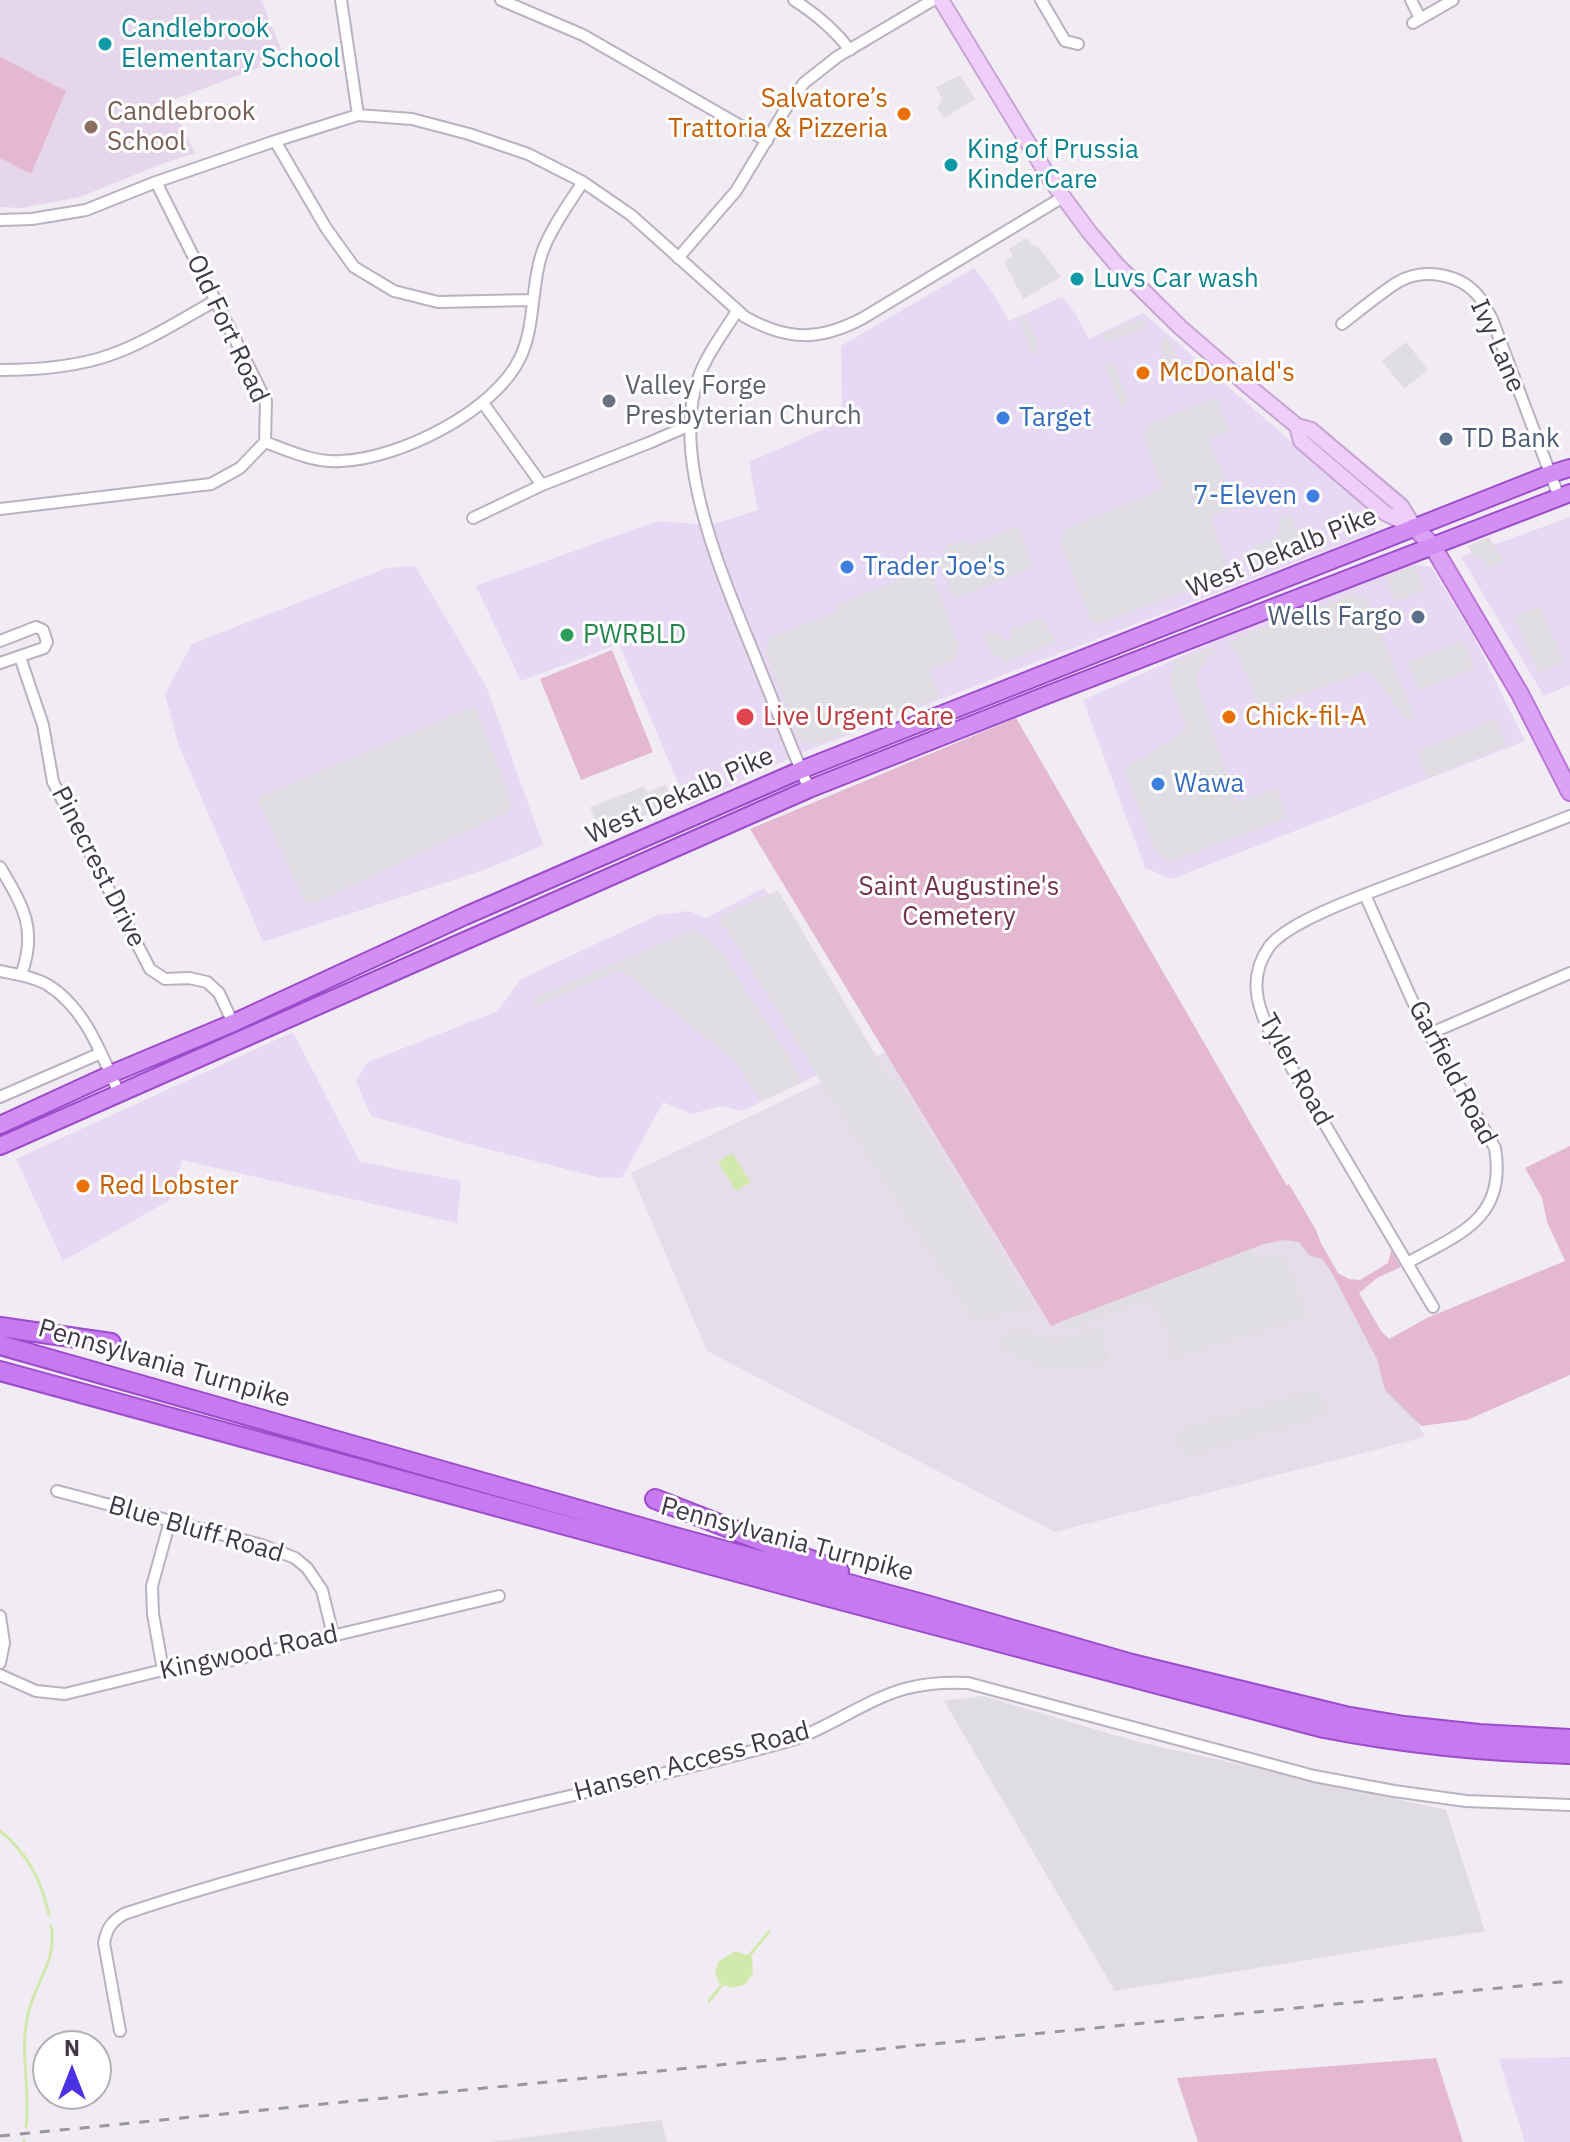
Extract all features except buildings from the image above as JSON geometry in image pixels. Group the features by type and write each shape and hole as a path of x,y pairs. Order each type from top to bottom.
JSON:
{"highway":[{"name":"West Dekalb Pike","path":"0,1125 233,1023 465,916 801,770 1570,468"},
{"name":"West Dekalb Pike","path":"0,1146 809,789 1564,495"},
{"path":"1086,680 1095,664 1153,630"},
{"path":"1039,698 1089,655"},
{"path":"0,1327 111,1343"},
{"name":"Pennsylvania Turnpike","path":"0,1345 1132,1664 1345,1716 1419,1728 1570,1739"},
{"name":"Pennsylvania Turnpike","path":"0,1371 1324,1728 1428,1745 1570,1754"},
{"path":"655,1499 923,1604"}],"main road":[{"path":"941,0 1063,197 1090,233 1147,296 1191,337 1297,426 1311,430 1401,506 1414,527 1432,545 1520,694 1570,792"}],"street":[{"path":"341,0 358,115"},
{"path":"501,0 583,35 767,141"},
{"path":"794,0 817,15 850,50"},
{"path":"678,258 736,191 804,83 826,65 933,0"},
{"path":"1041,0 1065,41 1078,44"},
{"path":"1411,0 1416,20 1453,0"},
{"path":"0,220 32,219 86,210 156,182 358,115 412,119 528,154 583,182 631,215 737,311 768,329 793,335 817,335 863,318 1063,197"},
{"path":"275,141 326,228 354,267 394,291 438,302 532,300"},
{"name":"Old Fort Road","path":"0,509 211,484 240,468 265,442 266,401 156,182"},
{"path":"265,442 305,456 340,462 373,456 443,429 483,403 505,381 520,357 529,328 541,254 583,182"},
{"name":"Ivy Lane","path":"1342,324 1400,280 1438,274 1470,288 1481,299 1492,319 1550,474 1564,495"},
{"path":"0,370 39,369 111,355 215,301"},
{"path":"737,311 697,380 690,425 696,477 713,550 809,789"},
{"path":"483,403 542,485"},
{"path":"473,518 542,485 690,425"},
{"path":"0,641 36,627 43,630 47,642 44,648 0,663"},
{"name":"Pinecrest Drive","path":"20,657 43,725 53,782 150,969 165,979 189,978 207,982 219,993 233,1023"},
{"name":"Tyler Road","path":"1433,1307 1268,1028 1256,996 1260,962 1269,946 1294,925 1570,816"},
{"path":"0,867 25,914 29,936 27,959 21,975"},
{"name":"Garfield Road","path":"1365,895 1429,1034 1495,1148 1498,1182 1484,1213 1471,1226 1407,1263"},
{"path":"0,971 46,984 70,1003 84,1021 119,1093"},
{"path":"1429,1034 1570,973"},
{"path":"0,1097 101,1053"},
{"name":"Blue Bluff Road","path":"57,1491 262,1545 295,1558 307,1568 322,1590 333,1635"},
{"path":"163,1670 153,1614 152,1586 170,1521"},
{"name":"Kingwood Road","path":"0,1675 36,1691 65,1694 163,1670 215,1664 499,1596"},
{"path":"0,1616 4,1643 0,1663"},
{"name":"Hansen Access Road","path":"120,2031 104,1943 111,1922 124,1914 354,1848 797,1738 877,1699 908,1688 942,1682 968,1683 1314,1776 1466,1801 1570,1805"}],"shaded area":[{"name":"Candlebrook School","path":"0,0 261,0 285,58 170,101 195,153 80,197 20,208 0,207"},
{"path":"960,75 975,99 944,118 937,108 942,99 936,87"},
{"path":"1027,238 1041,250 1061,277 1023,299 1004,261 1013,256 1009,249"},
{"path":"974,268 1009,321 1062,297 1089,339 1143,313 1375,514 1377,524 1374,532 801,753 688,806 619,644 521,681 476,586 658,521 711,525 758,510 749,462 842,421 841,346"},
{"path":"1027,316 1038,344 1038,352 1033,356 1019,318"},
{"path":"1143,318 1147,327 1107,342 1101,338 1103,334"},
{"path":"1165,337 1169,339 1185,381 1179,387 1159,342"},
{"path":"1406,342 1428,370 1404,389 1382,361"},
{"path":"1114,363 1128,399 1122,409 1105,366"},
{"path":"1216,397 1230,431 1209,439 1236,506 1210,518 1227,564 1224,576 1102,623 1091,621 1060,543 1064,529 1163,489 1143,436 1147,425"},
{"path":"1290,514 1301,542 1287,556 1250,571 1247,564 1254,560 1253,546 1278,536 1279,518"},
{"path":"1570,517 1570,685 1544,696 1461,557"},
{"path":"1018,526 1034,567 954,599 938,559 948,555 945,547 966,539 969,546"},
{"path":"1489,537 1504,562 1487,569 1484,561 1472,555 1468,546"},
{"path":"1411,564 1431,567 1473,635 1525,741 1172,879 1145,868 1083,700 1225,637"},
{"path":"1415,565 1425,590 1395,602 1385,577"},
{"path":"415,566 486,686 543,845 484,870 263,942 178,743 165,694 192,644 387,568"},
{"path":"929,568 960,647 955,660 929,670 940,697 815,745 800,741 766,653 769,638 837,611 836,605"},
{"path":"1355,592 1359,599 1366,596 1415,718 1407,720 1369,671 1260,709 1240,660 1227,642"},
{"path":"1540,606 1564,662 1538,673 1514,617"},
{"path":"1041,617 1056,642 1004,663 1001,655 993,658 983,634 992,630 1007,641 1013,637 1010,630"},
{"path":"1463,640 1475,668 1418,691 1407,663"},
{"path":"1217,646 1195,677 1236,803 1276,788 1288,818 1169,862 1155,850 1124,769 1187,729 1170,686 1173,669 1170,663"},
{"path":"475,706 512,802 507,812 314,904 305,902 257,798"},
{"path":"1496,719 1507,745 1428,778 1416,752"},
{"path":"666,785 673,804 641,817 636,811 617,818 618,828 601,835 590,807 644,786 647,792"},
{"path":"764,888 867,1051 742,1111 721,1106 692,1114 663,1102 622,1178 601,1178 371,1116 356,1081 368,1062 498,1011 521,979 658,915 689,911 706,918"},
{"path":"778,890 889,1078 894,1077 1033,1308 973,1321 729,933 721,925 718,917"},
{"path":"694,929 719,948 792,1062 802,1083 760,1101 735,1061 621,970 535,1007 532,999"},
{"path":"293,1032 360,1162 461,1181 457,1223 182,1160 170,1200 63,1261 16,1159"},
{"path":"885,1052 1051,1326 1309,1225 1425,1437 1055,1532 707,1351 631,1173"},
{"path":"732,1153 751,1182 736,1191 718,1162"},
{"path":"1251,1249 1256,1260 1272,1255 1285,1259 1310,1316 1170,1360 1169,1335 1149,1300 1064,1332 1060,1322"},
{"path":"1104,1326 1108,1359 1105,1364 1078,1370 1056,1371 1030,1364 996,1343 1003,1333 1016,1328 1056,1340"},
{"path":"1319,1388 1327,1415 1183,1458 1175,1431"},
{"path":"983,1696 1138,1742 1446,1810 1485,1931 1115,1991 944,1701"},
{"path":"735,1951 752,1957 753,1973 745,1985 732,1988 719,1983 715,1973 718,1962"},
{"path":"1570,2057 1570,2142 1525,2142 1499,2059"},
{"path":"661,2120 667,2142 490,2142"}],"green space":[{"path":"0,57 66,91 31,174 0,158"},
{"path":"612,650 653,752 581,780 540,679"},
{"name":"Saint Augustine's Cemetery","path":"1016,718 1287,1186 1289,1184 1316,1230 1338,1273 1360,1280 1388,1263 1391,1250 1401,1267 1377,1278 1359,1293 1389,1339 1427,1318 1565,1261 1547,1222 1542,1198 1525,1168 1570,1146 1570,1375 1467,1420 1421,1426 1385,1390 1377,1359 1322,1259 1309,1255 1299,1242 1284,1240 1264,1244 1051,1326 750,829"},
{"path":"1436,2058 1463,2142 1198,2142 1177,2078"}],"waterway":[{"path":"0,1831 32,1868 49,1915"},
{"path":"26,2127 26,2028 31,2002 49,1960 51,1926"},
{"path":"748,1957 769,1932"},
{"path":"709,2001 724,1983"}],"railway":[{"path":"0,2136 1570,1981"}],"place":[{"name":"Candlebrook Elementary School","path":"105,44"},
{"name":"Salvatore’s Trattoria & Pizzeria","path":"904,114"},
{"name":"Candlebrook School","path":"91,127"},
{"name":"King of Prussia KinderCare","path":"951,165"},
{"name":"Luvs Car wash","path":"1077,279"},
{"name":"McDonald's","path":"1143,373"},
{"name":"Valley Forge Presbyterian Church","path":"609,401"},
{"name":"Target","path":"1003,418"},
{"name":"TD Bank","path":"1446,439"},
{"name":"7-Eleven","path":"1313,496"},
{"name":"Trader Joe's","path":"847,567"},
{"name":"Wells Fargo","path":"1418,617"},
{"name":"PWRBLD","path":"567,635"},
{"name":"Live Urgent Care","path":"745,717"},
{"name":"Chick-fil-A","path":"1229,717"},
{"name":"Wawa","path":"1158,784"},
{"name":"Red Lobster","path":"83,1186"}]}
